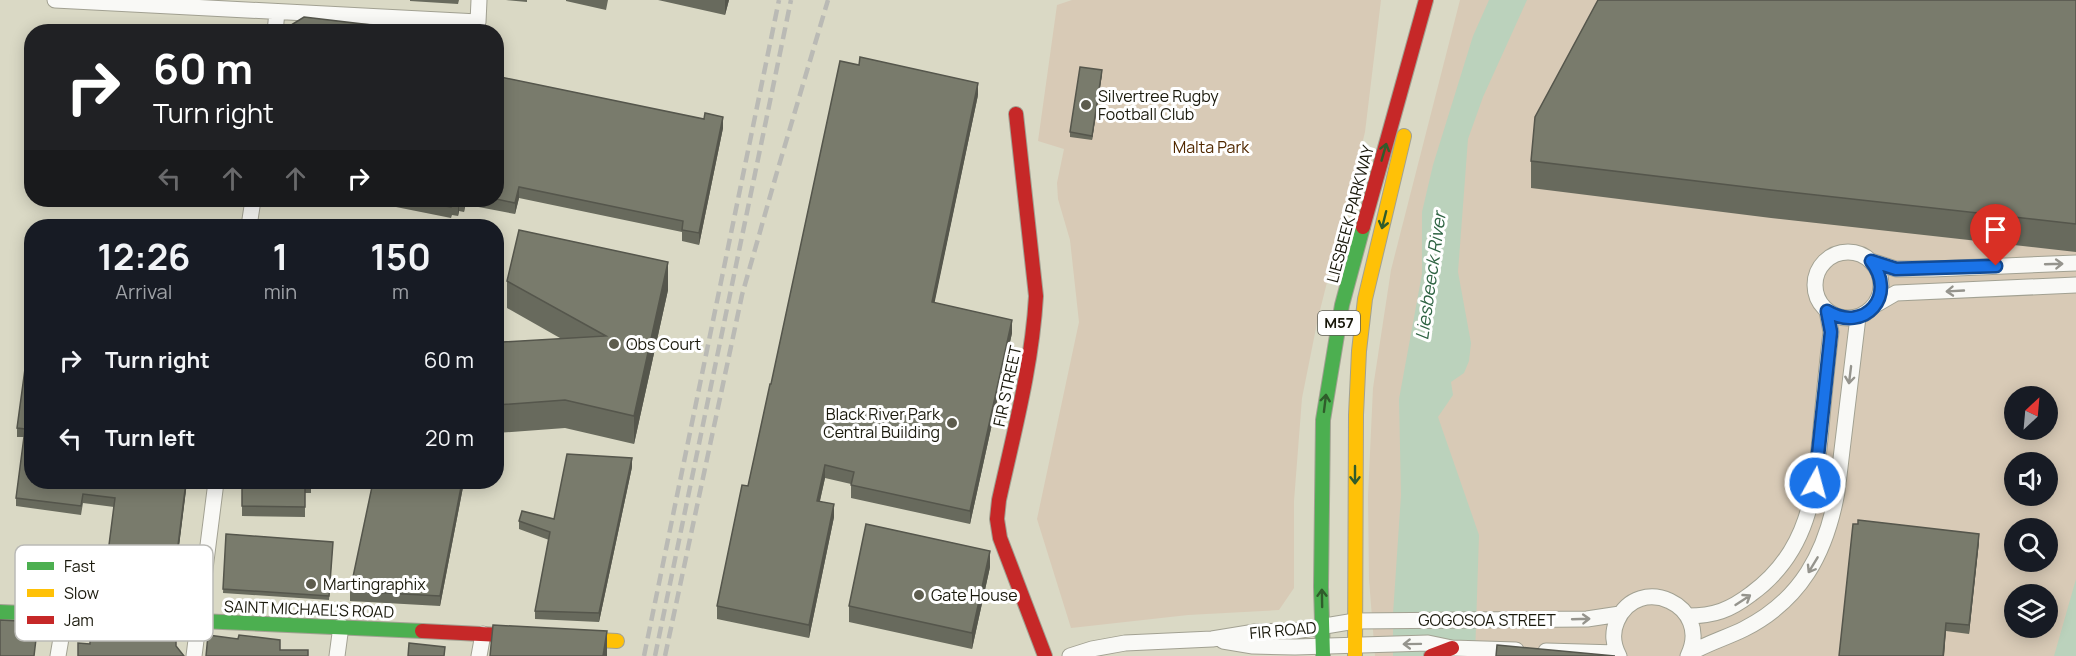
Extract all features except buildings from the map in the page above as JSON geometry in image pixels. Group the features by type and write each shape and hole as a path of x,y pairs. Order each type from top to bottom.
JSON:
{"main road":[{"name":"LIESBEEK PARKWAY","path":"1323,651 1323,420 1333,353 1342,305 1362,228 1426,0"},
{"path":"1414,95 1439,0"},
{"name":"FIR STREET","path":"1016,114 1036,296 1036,321 997,519 1006,556 1045,656"},
{"name":"LIESBEEK PARKWAY","path":"1355,650 1356,416 1359,351 1365,298 1408,117"},
{"name":"SAINT MICHAEL'S ROAD","path":"0,612 15,613"},
{"name":"SAINT MICHAEL'S ROAD","path":"213,622 341,626 538,637"},
{"path":"561,638 617,641"},
{"path":"1431,656 1452,648"}],"street":[{"path":"55,0 181,3 277,12 478,22 479,0"},
{"path":"275,24 277,12"},
{"path":"1877,304 1882,281 1871,261 1861,254 1839,252 1822,264 1814,284 1820,304 1836,317 1847,319 1869,312 1877,304 1896,294 2076,285"},
{"path":"1871,261 1896,269 2076,263"},
{"path":"1688,616 1707,616 1729,609 1754,592 1777,572 1801,534 1812,503 1816,474 1831,332 1827,311"},
{"path":"1688,655 1707,643 1744,629 1770,613 1799,585 1820,553 1832,517 1837,492 1858,317"},
{"path":"208,545 215,489"},
{"path":"1618,654 1614,640 1614,627 1620,614 1641,598 1654,596 1668,599 1688,616 1693,629 1693,642 1688,655"},
{"name":"GOGOSOA STREET","path":"1354,621 1587,619 1620,614"},
{"name":"FIR ROAD","path":"1071,656 1092,649 1125,643 1212,639 1255,632 1295,631 1354,621"},
{"path":"337,656 341,626"},
{"path":"480,656 483,634"},
{"name":"FIR ROAD","path":"1212,639 1253,646 1323,651 1355,650"},
{"path":"58,656 61,641"},
{"path":"194,656 196,641"},
{"name":"GOGOSOA STREET","path":"1355,650 1428,644 1452,648 1618,654"}],"green space":[{"name":"Malta Park","path":"1072,0 1381,0 1365,132 1318,318 1302,398 1294,501 1294,588 1279,610 1188,615 1071,628 1037,519 1079,322 1070,240 1058,199 1057,183 1064,149 1038,141 1057,5"},
{"path":"1460,0 2076,0 2076,656 1375,656 1369,579 1368,496 1373,388 1391,270"}],"water":[{"name":"Liesbeeck River","path":"1489,0 1527,0 1483,97 1468,139 1458,272 1471,343 1469,361 1464,373 1451,382 1453,395 1438,417 1479,535 1475,656 1393,656 1393,614 1401,495 1399,399 1422,274 1422,212 1433,165 1473,36"},
{"path":"2076,579 2076,656 2054,656"}],"railway":[{"path":"644,656 779,0"},
{"path":"655,656 791,0"},
{"path":"665,656 742,295 828,0"}],"traffic: fast":[{"path":"1323,656 1321,587 1323,420 1342,305 1363,227"},
{"path":"0,612 15,613"},
{"path":"213,622 422,631"}],"traffic: slow":[{"path":"1355,656 1356,415 1359,351 1365,299 1404,136"},
{"path":"578,639 617,641"}],"traffic: jam":[{"path":"1363,227 1426,0"},
{"path":"1016,114 1036,296 1031,348 997,519 1000,538 1045,656"},
{"path":"422,631 520,636"},
{"path":"1431,656 1452,648"}],"place":[{"name":"Silvertree Rugby Football Club","path":"1086,105"},
{"name":"Obs Court","path":"614,344"},
{"name":"Black River Park Central Building","path":"952,423"},
{"name":"Martingraphix","path":"311,584"},
{"name":"Gate House","path":"919,595"}],"route":[{"path":"1815,483 1831,332 1827,311 1836,317 1847,319 1869,312 1877,304 1882,281 1871,261 1896,269 1996,266"}]}
